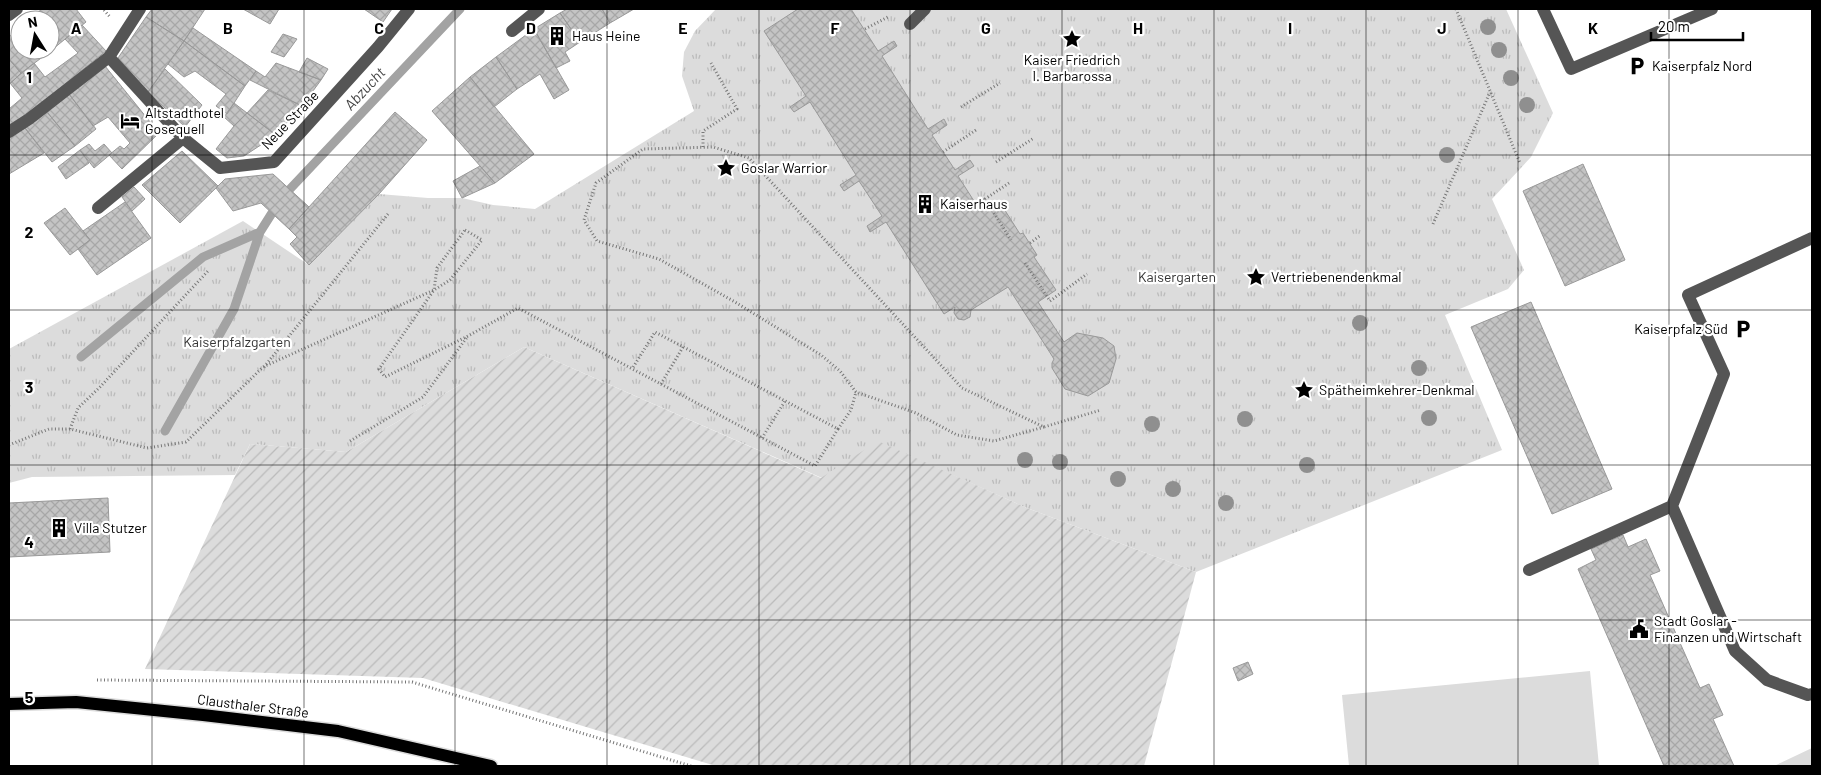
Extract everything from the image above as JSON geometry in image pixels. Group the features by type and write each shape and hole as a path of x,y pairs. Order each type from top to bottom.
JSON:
{"main road":[{"name":"Clausthaler Straße","path":"9,704 76,702 328,730 491,766"}],"street":[{"path":"9,15 17,9"},
{"path":"9,132 29,119 109,57 140,9"},
{"name":"Neue Straße","path":"109,57 183,138 220,168 274,162 378,47 409,9"},
{"path":"512,31 539,9"},
{"path":"910,24 925,9"},
{"path":"1543,9 1571,69 1712,9"},
{"path":"98,208 183,138"},
{"path":"1529,570 1672,506 1724,374 1688,295 1812,238"},
{"path":"1672,506 1735,651 1767,680 1808,695 1812,694"}],"path":[{"path":"1456,9 1520,163"},
{"path":"865,30 880,21"},
{"path":"702,147 703,131 737,109 711,63"},
{"path":"961,107 1000,83"},
{"path":"1433,224 1490,91"},
{"path":"943,152 976,130"},
{"path":"996,162 1034,138"},
{"path":"1044,427 962,388 749,158 713,147 644,149 596,183 584,220 597,241 659,259 735,302 821,355 840,371 856,392 916,413 957,435 994,441 1044,427 1101,410"},
{"path":"1009,183 985,199 1011,240"},
{"path":"9,445 49,429 70,429 147,448 186,442 263,367 388,214"},
{"path":"263,367 434,290 450,280 482,240 465,230 437,268 434,290 379,369 386,377 468,336 518,308 815,466 851,410 856,392"},
{"path":"1030,243 1041,235"},
{"path":"1026,262 1050,301 1087,274"},
{"path":"70,429 78,408 100,387 208,271"},
{"path":"632,369 655,332 838,429"},
{"path":"350,441 423,397 468,336"},
{"path":"661,384 683,347"},
{"path":"762,438 785,401"},
{"path":"92,680 412,682 691,766"}],"green space":[{"name":"Kaisergarten","path":"716,9 1506,9 1553,113 1531,157 1492,199 1524,270 1508,289 1445,315 1502,450 1196,572 1027,508 878,442 822,478 524,347 346,452 250,444 235,475 32,477 9,483 9,349 243,221 309,265 379,194 428,198 462,198 493,205 535,209 694,111 682,76 684,52 695,31"},
{"path":"524,347 821,478 878,441 1027,508 1196,572 1144,766 716,766 423,678 145,669 250,444 346,452"},
{"path":"1590,671 1599,766 1349,766 1342,695"},
{"path":"1812,748 1812,766 1774,766"}],"building":[{"path":"76,9 86,22 60,43 60,10 41,10"},
{"path":"152,9 205,9 184,41 146,17"},
{"path":"243,9 279,9 270,24"},
{"path":"364,9 392,9 383,22"},
{"path":"567,9 602,9 610,23 580,42 560,13"},
{"path":"602,9 634,9 610,23"},
{"name":"Kaiserhaus","path":"798,9 851,9 878,51 894,41 897,46 882,56 928,129 944,119 947,125 932,135 955,170 970,160 974,166 958,176 981,212 999,201 1020,234 1023,233 1037,255 1034,257 1056,290 1038,302 1064,342 1077,333 1103,338 1114,346 1116,359 1109,383 1088,396 1065,389 1052,368 1054,359 1008,287 971,310 970,317 964,320 958,319 954,313 955,307 944,314 886,222 870,232 867,226 882,216 859,181 844,191 840,185 856,175 810,102 794,112 790,107 806,96 764,31"},
{"name":"Haus Heine","path":"560,13 580,42 565,52 570,61 556,68 534,29"},
{"path":"146,17 184,41 148,92 118,58"},
{"path":"82,25 106,51 33,110 9,125 9,109 22,98 10,83 34,63 45,77 78,53 65,39"},
{"path":"193,28 256,71 245,86 184,41"},
{"path":"534,29 569,90 554,99 540,74 517,89 496,57"},
{"path":"283,34 297,39 284,57 271,52"},
{"path":"9,37 10,60 39,60 21,73 9,59"},
{"path":"184,41 245,86 227,114 216,106 226,94 195,71 184,77 168,64"},
{"path":"496,57 517,89 494,107 470,77"},
{"path":"307,58 328,69 321,80 299,72"},
{"path":"9,59 21,73 9,85"},
{"path":"276,63 321,80 302,106 250,80 256,71 265,77"},
{"name":"Altstadthotel Gosequell","path":"105,66 159,133 122,169 109,155 120,146 124,149 130,143 108,117 93,126 69,94"},
{"path":"165,69 202,105 185,127 148,92"},
{"path":"470,77 534,154 495,183 432,111"},
{"path":"268,90 302,106 276,135 247,113"},
{"path":"69,94 96,129 75,146 47,112"},
{"path":"234,103 247,113 234,126 224,117"},
{"path":"47,112 75,146 52,162 25,128"},
{"path":"395,112 427,140 379,194 309,265 290,244 297,237 289,229"},
{"path":"247,113 276,135 244,156 227,158 216,149"},
{"path":"25,128 44,153 9,174 9,137"},
{"path":"89,144 95,151 104,144 112,153 94,168 80,150"},
{"path":"80,150 89,163 66,179 58,167"},
{"path":"182,151 218,186 180,223 142,185"},
{"path":"1583,164 1625,260 1565,286 1523,191"},
{"path":"480,166 495,183 462,198 453,181"},
{"path":"273,174 309,207 289,229 261,203 233,211 216,188 225,179"},
{"path":"134,187 145,199 132,211 122,197"},
{"path":"125,202 151,238 97,275 78,249 90,240 83,231"},
{"path":"65,208 90,240 70,255 44,223"},
{"path":"1531,302 1612,489 1552,514 1471,327"},
{"name":"Villa Stutzer","path":"108,498 110,552 9,557 9,503"},
{"name":"Stadt Goslar - Finanzen und Wirtschaft","path":"1623,535 1628,547 1646,539 1660,571 1650,575 1700,688 1709,684 1723,715 1713,719 1734,766 1664,766 1578,569 1596,560 1591,549"},
{"path":"1248,662 1253,674 1238,681 1233,668"}],"waterway":[{"name":"Abzucht","path":"290,189 460,9"},
{"name":"Abzucht","path":"165,431 234,309 260,232 272,213"},
{"path":"81,357 203,257 260,232"}],"place":[{"name":"Haus Heine","path":"557,36"},
{"name":"Kaiser Friedrich I. Barbarossa","path":"1072,39"},
{"name":"Kaiserpfalz Nord","path":"1637,66"},
{"name":"Altstadthotel Gosequell","path":"130,121"},
{"name":"Goslar Warrior","path":"726,168"},
{"name":"Kaiserhaus","path":"925,204"},
{"name":"Vertriebenendenkmal","path":"1256,277"},
{"name":"Kaiserpfalz Süd","path":"1743,329"},
{"name":"Spätheimkehrer-Denkmal","path":"1304,390"},
{"name":"Villa Stutzer","path":"59,528"},
{"name":"Stadt Goslar - Finanzen und Wirtschaft","path":"1639,629"}],"park label":[{"name":"Kaiserpfalzgarten","path":"237,342"}]}
